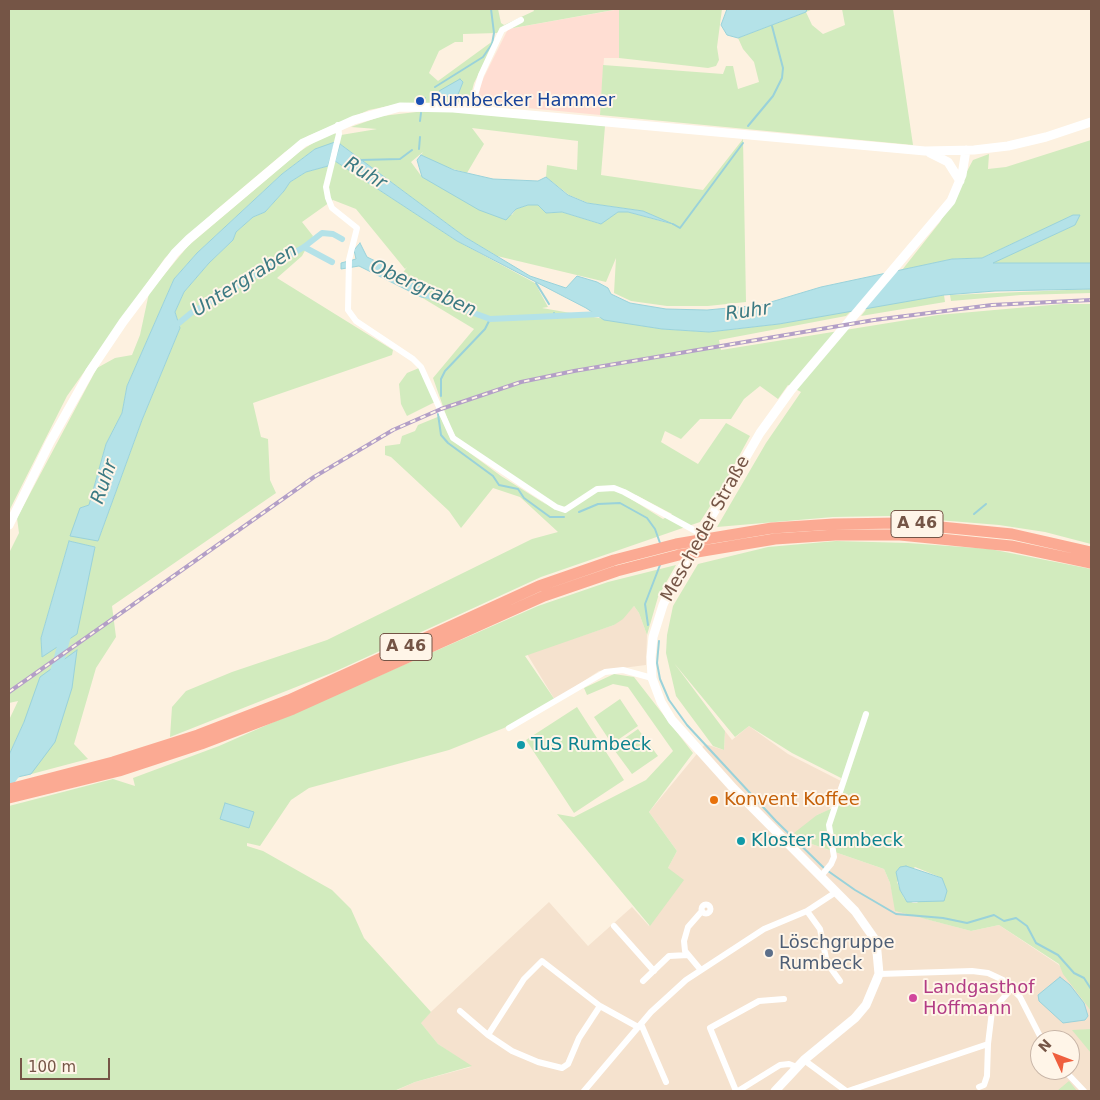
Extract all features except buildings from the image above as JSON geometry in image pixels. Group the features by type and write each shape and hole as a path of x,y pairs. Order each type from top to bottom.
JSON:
{"highway":[{"name":"A 46","path":"9,798 102,775 200,739 293,709 616,565 679,555 741,538 834,524 927,524 1012,534 1091,552"},
{"name":"A 46","path":"741,538 835,535 917,536 1011,546 1091,563"},
{"name":"A 46","path":"9,789 200,739"}],"main road":[{"path":"9,525 50,442 90,371 123,322 170,260 189,239 295,150 314,136 338,125 377,112 400,107 471,109 925,151 966,150 1022,143 1091,122"},
{"name":"Mescheder Straße","path":"775,1091 796,1067 859,1013 873,992 879,974 876,942 861,917 836,892 822,874 692,745 661,702 652,678 651,649 659,615 673,583 764,427 827,348 951,201 960,181 966,150"},
{"path":"925,151 948,162 960,181"}],"street":[{"path":"471,109 481,75 502,30 521,20"},
{"path":"338,125 337,142 326,187 332,208 356,226 348,270 347,306 350,315 418,364 440,405 451,436 556,507 565,510 597,489 614,488 701,534"},
{"path":"509,728 605,672 623,670 652,678"},
{"path":"822,874 830,867 834,853 829,825 866,714"},
{"path":"584,1091 639,1026 672,992 700,969 764,929 806,911 836,892"},
{"path":"700,969 684,948 684,936 692,922 702,911"},
{"path":"806,911 821,932 827,963 840,981"},
{"path":"614,926 654,971"},
{"path":"643,981 669,956 688,955"},
{"path":"488,1035 524,979 540,961 547,964 600,1006 639,1026 666,1082"},
{"path":"879,974 979,971 996,976 1012,988 1020,997 1037,1030"},
{"path":"979,1087 984,1085 987,1076 992,1011 1012,988"},
{"path":"784,1000 759,1001 710,1028 737,1091 780,1065 789,1064 796,1067"},
{"path":"460,1011 488,1035 521,1056 563,1068 568,1064 579,1038 600,1006"},
{"path":"804,1060 847,1091 988,1044"},
{"path":"1074,1080 1084,1091"}],"shaded area":[{"path":"620,9 619,58 604,58 600,115 476,103 480,85 508,29"},
{"path":"634,606 639,613 647,635 646,665 599,671 555,700 527,654 614,625"},
{"path":"749,726 788,754 841,781 829,810 817,815 803,841 884,869 890,883 896,911 971,931 999,925 1059,965 1091,1011 1091,1091 395,1091 415,1082 471,1067 438,1044 420,1022 549,902 588,946 632,907 649,926 668,868 677,851 649,812 705,744 724,750 725,731 732,740"}],"green space":[{"path":"9,9 498,9 501,23 504,25 534,11 533,9 619,9 502,30 497,33 463,34 463,42 455,42 439,51 429,73 438,81 497,38 474,83 469,102 403,103 369,110 308,136 285,152 215,211 165,258 67,396 9,511"},
{"path":"619,9 722,9 717,47 719,60 716,66 708,68 619,58"},
{"path":"842,9 893,9 913,145 600,115 603,65 723,74 726,66 733,66 738,89 759,82 754,62 743,49 738,38 806,12 812,25 823,34 845,25"},
{"path":"425,111 466,112 605,126 601,175 703,190 743,139 746,302 708,306 667,306 631,301 614,293 616,258 606,282 497,256 465,237 340,144 335,161 457,241 535,283 548,307 542,308 662,329 709,332 779,324 852,310 846,316 719,340 721,350 938,315 1062,304 1091,304 1091,544 1045,532 999,525 889,516 833,517 717,527 766,443 801,392 788,385 778,399 760,386 744,399 731,419 700,419 681,439 665,431 661,442 698,464 726,423 750,436 721,489 700,522 541,577 334,672 170,737 172,707 186,691 232,672 327,640 532,539 558,532 520,497 493,488 461,528 449,511 391,457 385,455 385,446 400,444 402,436 415,431 418,425 440,416 451,439 501,476 547,505 456,437 451,429 433,378 474,329 421,297 433,298 424,289 400,277 407,267 405,269 356,209 333,200 302,222 313,236 302,256 277,278 393,350 392,355 253,403 261,437 268,439 270,480 276,493 112,606 116,637 96,668 74,744 88,759 9,780 31,774 24,722 9,755 9,720 18,701 9,703 9,553 19,533 17,518 97,368 115,358 132,355 140,335 149,293 188,246 299,152 330,132 341,135 377,129 351,127 382,116","holes":["472,128 578,141 577,170 547,165 546,177 569,195 588,203 643,211 668,223 628,212 618,212 600,224 562,212 546,213 538,205 528,205 516,209 512,215 422,177 411,162 423,152 421,155 439,165 467,173 484,144","315,149 328,166 306,172 290,182 265,212 253,217 236,232 233,240 209,263 184,292 175,312 180,328 142,420 98,541 80,508 89,505 106,444 122,413 127,386 174,279 197,253 282,174","636,495 672,514 663,519 631,499","69,541 95,547 42,657 41,638"]},
{"path":"1091,140 1091,263 991,263 1075,225 1039,231 982,258 952,259 902,270 940,222 973,160 989,154 988,169 1006,167"},
{"path":"1091,289 1091,293 1021,295 951,301 950,295"},
{"path":"944,295 945,302 861,316 868,307"},
{"path":"419,368 435,402 407,416 401,404 399,384 407,373"},
{"path":"836,541 908,543 990,549 1091,569 1091,1011 1063,974 1059,964 999,925 971,931 895,911 890,883 884,869 803,841 794,833 817,815 837,806 841,778 792,753 749,726 735,737 674,663 725,731 724,750 713,746 676,696 666,653 667,635 673,606 698,564 768,547","holes":["915,867 942,878 917,903 904,898 897,882"]},
{"path":"676,565 658,597 647,635 639,613 634,606 623,619 614,625 525,656 555,700 504,728 449,750 309,788 291,800 260,846 247,843 247,846 263,851 332,890 351,909 364,938 431,1012 421,1023 438,1044 472,1066 415,1082 394,1091 9,1091 9,806 113,779 135,786 133,778 219,746 538,606 608,582"},
{"path":"614,674 634,677 693,753 649,812 677,851 668,868 684,880 650,926 557,814 574,817 646,780 673,751 628,687 613,684 587,695 584,688"},
{"path":"620,699 638,726 612,744 594,717"},
{"path":"577,707 624,780 574,813 526,740"},
{"path":"638,729 658,756 632,774 612,747"},
{"path":"1091,1029 1091,1053 1080,1040 1080,1030 1072,1030"},
{"path":"1069,1081 1077,1091 1057,1091"}],"water":[{"path":"727,9 807,9 806,12 738,38 727,35 721,25"},
{"path":"460,79 463,82 457,97 437,96 439,91"},
{"path":"335,142 328,166 306,172 290,182 265,212 253,217 236,232 233,240 209,263 184,292 175,312 180,328 142,420 98,541 70,536 80,508 89,505 106,444 122,413 127,386 174,279 197,253 282,174 315,149"},
{"path":"340,144 465,237 530,276 566,288 577,276 597,282 608,288 611,294 630,303 666,309 707,310 761,305 821,287 952,259 982,258 1073,215 1080,215 1075,225 993,263 1091,263 1091,289 995,291 944,295 779,324 709,332 662,329 604,320 586,308 457,241 335,161"},
{"path":"421,155 454,170 493,179 538,181 546,177 568,195 587,203 643,211 673,224 628,212 618,212 601,224 562,212 546,213 538,205 528,205 516,209 506,220 479,210 422,177 417,160"},
{"path":"360,243 367,257 392,269 401,277 424,289 434,299 421,297 359,266 341,269 341,263 356,259 354,250"},
{"path":"69,541 95,547 77,634 42,657 41,638"},
{"path":"77,650 72,688 55,742 31,774 9,779 9,755 24,722 40,677"},
{"path":"225,803 254,812 249,828 220,819"},
{"path":"906,866 942,878 947,891 944,901 907,902 900,890 896,872 900,867"},
{"path":"1060,977 1070,985 1084,1003 1088,1016 1085,1020 1063,1023 1039,1001 1038,995"}],"waterway":[{"path":"435,87 483,57 492,44 494,33 491,9"},
{"path":"748,126 773,96 782,78 783,68 772,26"},
{"path":"420,121 421,113"},
{"path":"419,149 420,137"},
{"path":"673,224 680,228 743,143"},
{"path":"360,160 400,159 412,150"},
{"name":"Untergraben","path":"173,328 191,313 304,247 322,233 333,234 342,239"},
{"path":"304,247 332,262"},
{"path":"536,283 549,304"},
{"name":"Obergraben","path":"428,296 490,319 601,314"},
{"name":"Obergraben","path":"554,313 557,318"},
{"path":"441,396 441,379 445,371 485,329 490,319"},
{"path":"438,414 441,435 448,443 493,476 499,485 518,489 524,498 550,517 564,517"},
{"path":"579,512 598,504 620,503 647,518 655,529 660,543"},
{"path":"974,514 986,504"},
{"path":"648,625 645,604 660,565"},
{"name":"Ruhr","path":"54,678 67,630"},
{"path":"659,641 657,663 660,679 669,700 687,725 776,821 824,868"},
{"name":"Ruhr","path":"9,781 20,766"},
{"path":"828,871 855,890 896,914 943,918 967,923 994,915 1004,921 1016,918 1027,926 1036,943 1058,955 1074,973 1084,978 1091,989"}],"railway":[{"path":"9,692 314,477 393,430 441,409 521,382 574,371 874,320 992,305 1091,300"}],"place":[{"name":"Rumbecker Hammer","path":"420,101"},
{"name":"TuS Rumbeck","path":"521,745"},
{"name":"Konvent Koffee","path":"714,800"},
{"name":"Kloster Rumbeck","path":"741,841"},
{"name":"Löschgruppe Rumbeck","path":"769,953"},
{"name":"Landgasthof Hoffmann","path":"913,998"}]}
